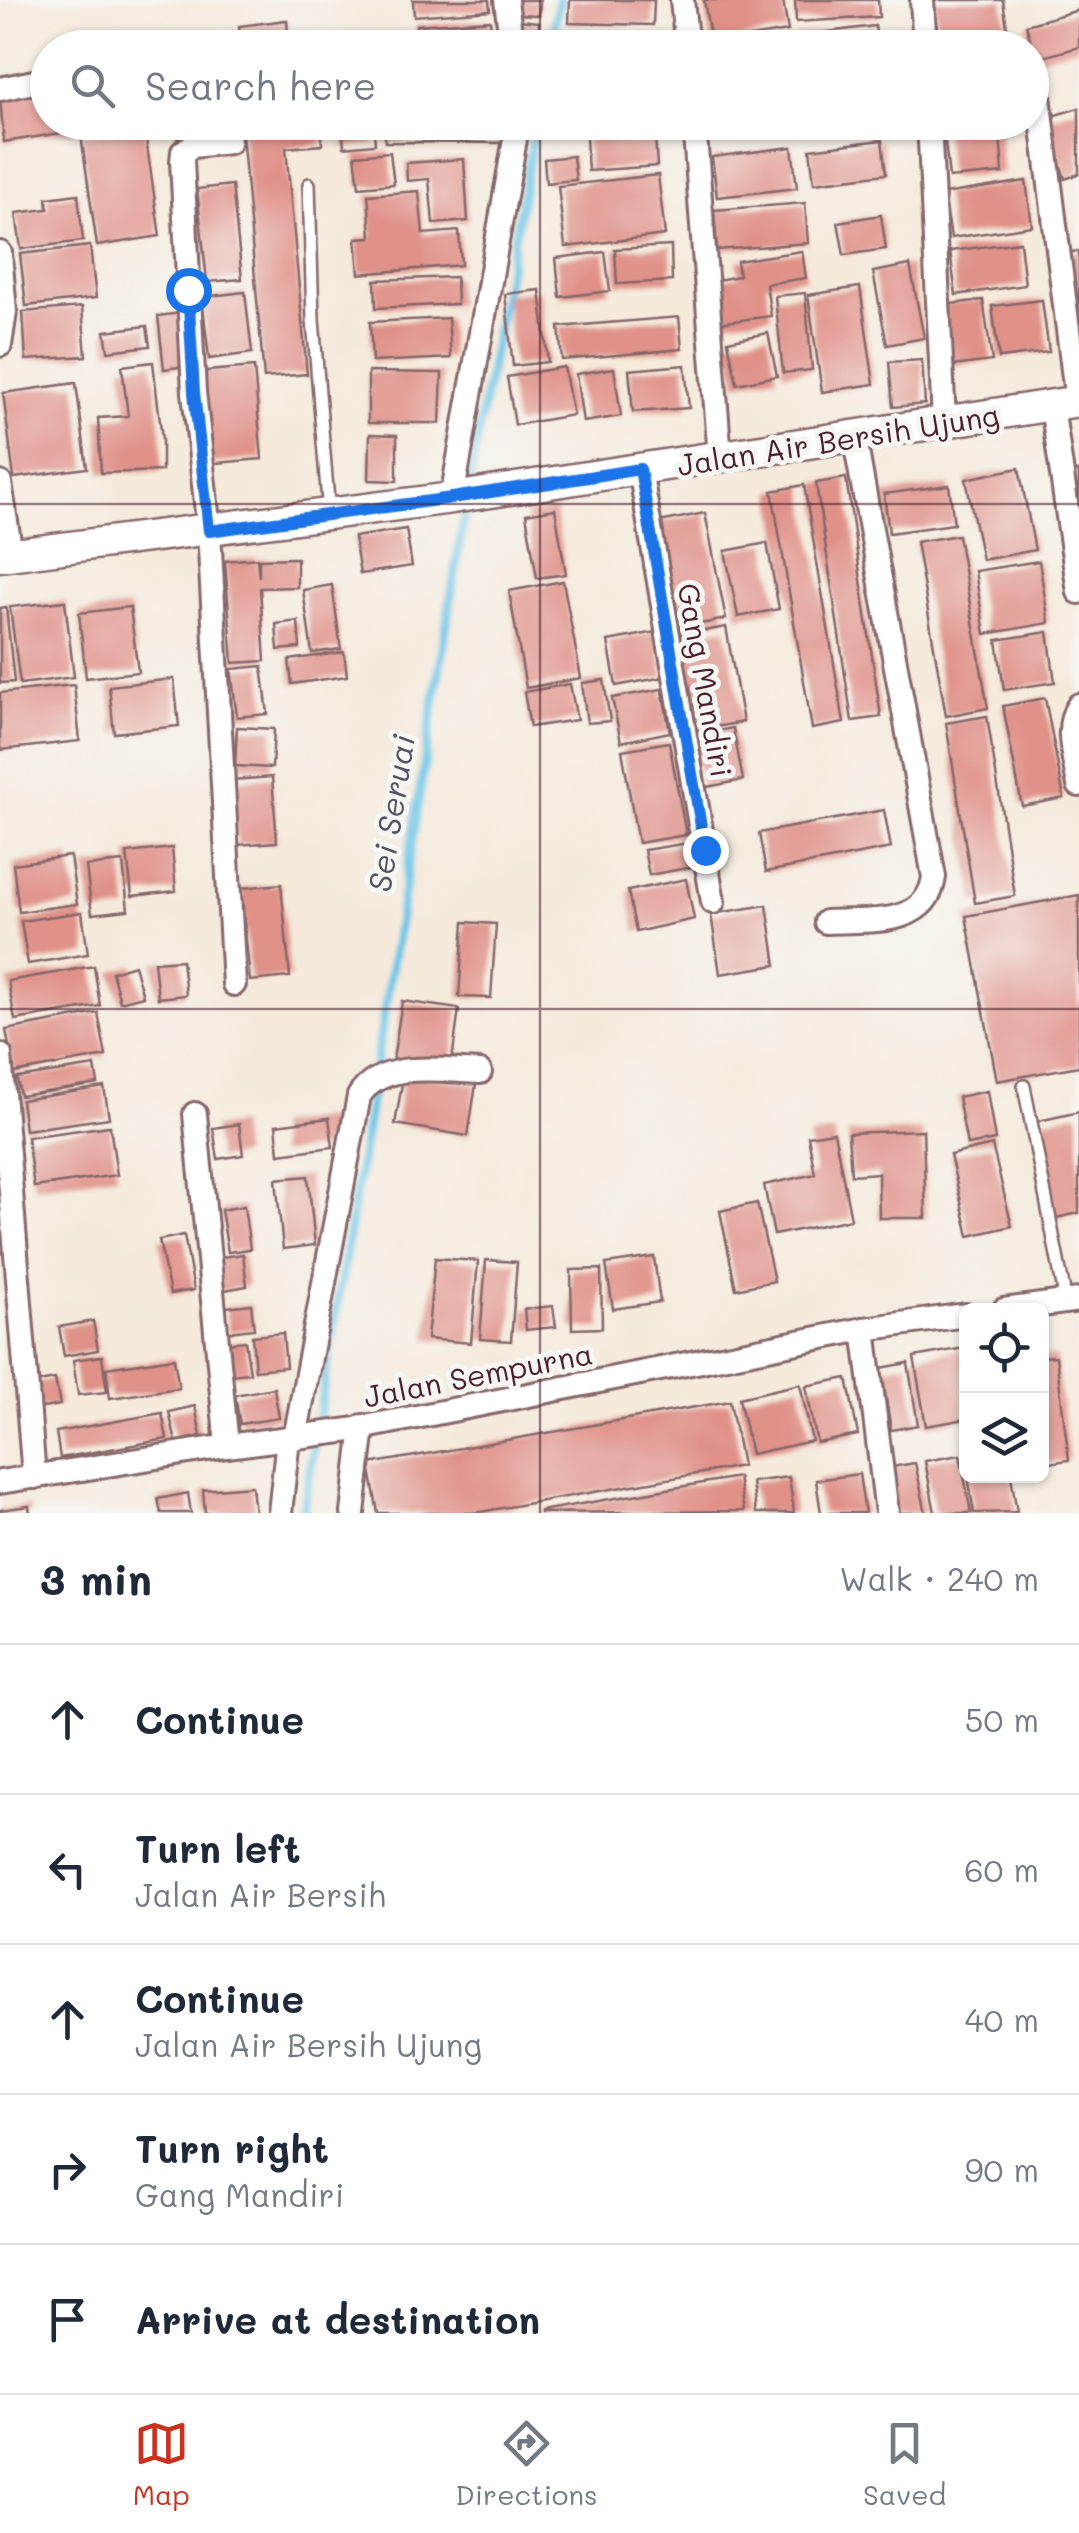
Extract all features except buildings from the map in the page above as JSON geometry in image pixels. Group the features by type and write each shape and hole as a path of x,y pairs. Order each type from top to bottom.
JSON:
{"street":[{"path":"506,0 510,30"},
{"path":"682,0 685,30"},
{"path":"922,0 924,30"},
{"path":"0,89 30,83"},
{"path":"462,496 515,140"},
{"path":"695,140 720,458"},
{"path":"929,140 944,421"},
{"path":"1043,140 1069,403 1079,592"},
{"path":"229,142 192,146 184,152 182,160 194,392 209,531 234,984"},
{"path":"0,253 5,312 0,345"},
{"name":"Jalan Air Bersih Ujung","path":"6,555 330,515 1069,403"},
{"path":"826,922 900,917 918,910 932,895 934,877 854,436"},
{"name":"Gang Mandiri","path":"640,469 714,902"},
{"path":"0,483 6,555"},
{"path":"1079,706 1071,717 1071,727 1079,785"},
{"path":"0,1055 34,1477"},
{"path":"280,1513 284,1469 294,1438 356,1107 365,1087 392,1074 413,1070 480,1072"},
{"path":"195,1114 226,1446"},
{"name":"Jalan Sempurna","path":"0,1482 356,1428 864,1329 959,1317"},
{"path":"864,1329 887,1513"},
{"path":"353,1513 356,1428"}],"lane":[{"path":"310,184 313,320 330,515"},
{"path":"1024,1086 1073,1301"}],"waterway":[{"name":"Sei Seruai","path":"553,30 559,0"},
{"name":"Sei Seruai","path":"468,488 533,140"},
{"name":"Sei Seruai","path":"374,1076 466,504"},
{"name":"Sei Seruai","path":"303,1513 372,1091"}],"route":[{"path":"188,290 209,531 640,469 705,850"}]}
